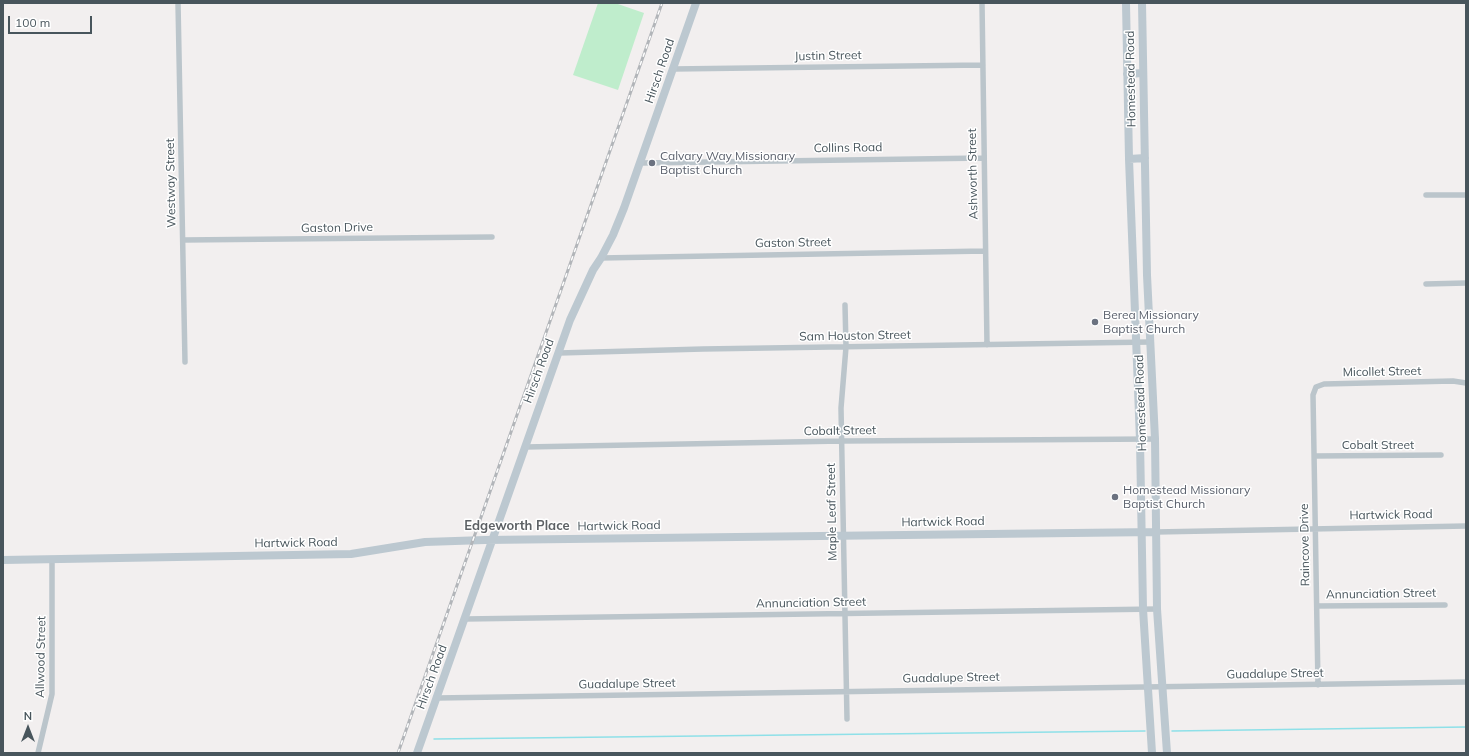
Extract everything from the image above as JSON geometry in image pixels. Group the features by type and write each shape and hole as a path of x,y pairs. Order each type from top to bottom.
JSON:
{"main road":[{"name":"Hirsch Road","path":"417,753 570,320 582,291 601,258 618,222 641,163 696,3"},
{"name":"Homestead Road","path":"1126,3 1128,159 1140,440 1143,609 1152,753"},
{"name":"Homestead Road","path":"1142,3 1147,255 1155,440 1157,609 1167,753"},
{"path":"1127,74 1143,74"},
{"path":"1128,159 1145,158"},
{"path":"1132,258 1147,255"},
{"name":"Hartwick Road","path":"3,560 351,554 425,542 493,540 1156,532"}],"street":[{"name":"Westway Street","path":"178,3 185,362"},
{"name":"Ashworth Street","path":"982,3 987,345"},
{"name":"Justin Street","path":"673,69 982,65"},
{"name":"Collins Road","path":"641,163 984,158"},
{"path":"1426,196 1466,195"},
{"name":"Gaston Drive","path":"183,240 492,237"},
{"name":"Gaston Street","path":"601,258 985,251"},
{"path":"1426,284 1466,283"},
{"name":"Maple Leaf Street","path":"845,305 846,347 841,401 847,719"},
{"name":"Sam Houston Street","path":"559,353 1150,342"},
{"name":"Micollet Street","path":"1314,404 1313,396 1316,387 1324,384 1453,381 1466,383"},
{"name":"Raincove Drive","path":"1314,404 1318,685"},
{"name":"Cobalt Street","path":"525,447 842,441 1155,440"},
{"name":"Cobalt Street","path":"1315,456 1441,455"},
{"name":"Hartwick Road","path":"1156,532 1466,526"},
{"name":"Allwood Street","path":"38,753 52,694 52,559"},
{"name":"Annunciation Street","path":"1317,606 1445,605"},
{"name":"Annunciation Street","path":"465,619 1157,609"},
{"name":"Guadalupe Street","path":"437,698 1466,682"}],"green space":[{"path":"598,3 615,3 644,13 618,90 573,75"}],"waterway":[{"path":"1172,731 1466,727"},
{"path":"434,739 1145,731"}],"railway":[{"path":"398,753 662,3"}],"place":[{"name":"Calvary Way Missionary Baptist Church","path":"652,163"},
{"name":"Berea Missionary Baptist Church","path":"1095,322"},
{"name":"Homestead Missionary Baptist Church","path":"1115,497"}],"district":[{"name":"Edgeworth Place","path":"517,526"}]}
